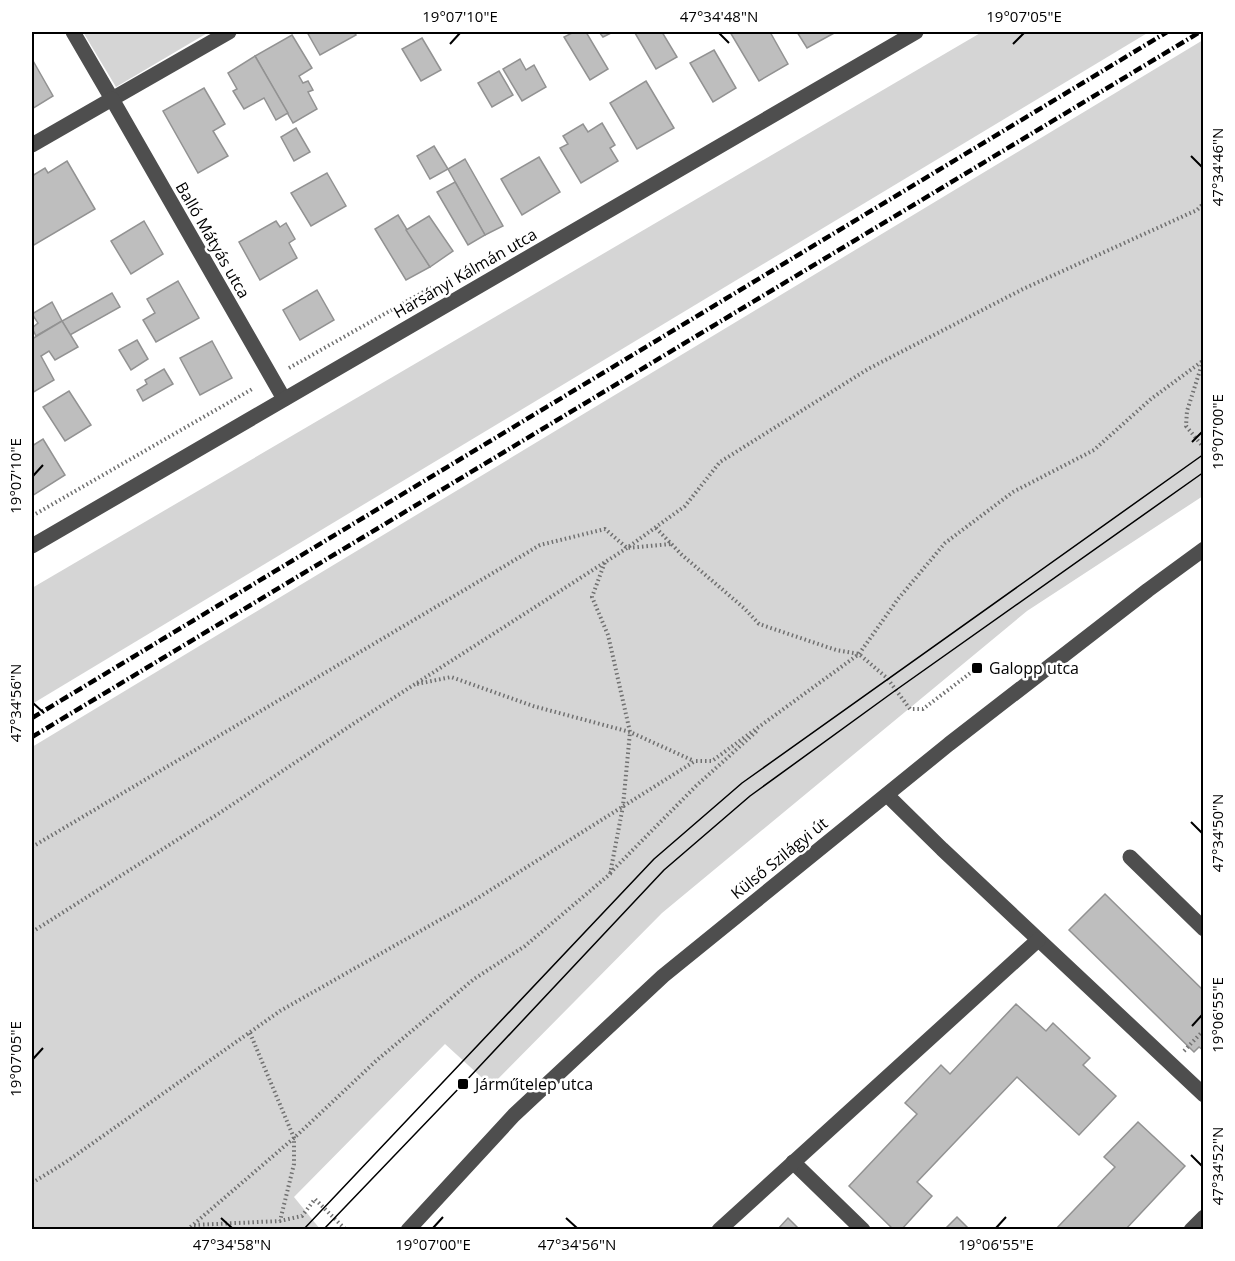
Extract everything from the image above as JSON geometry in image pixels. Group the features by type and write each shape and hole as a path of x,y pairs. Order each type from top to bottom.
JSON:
{"street":[{"name":"Balló Mátyás utca","path":"73,32 284,399"},
{"path":"32,145 229,32"},
{"name":"Harsányi Kálmán utca","path":"32,546 916,32"},
{"name":"Külső Szilágyi út","path":"408,1230 514,1115 663,976 949,744 1203,549"},
{"path":"887,795 1203,1095"},
{"path":"1130,857 1203,929"},
{"path":"719,1230 1038,940"},
{"path":"794,1162 863,1230"},
{"path":"1191,1230 1203,1216"}],"path":[{"path":"32,932 627,548 685,506 720,462 868,369 1023,289 1197,210 1203,203"},
{"path":"1203,359 1187,411 1186,426 1203,448"},
{"path":"415,684 451,677 533,706 630,732 695,761 712,761 859,654 898,599 945,543 1013,492 1094,450 1151,399 1203,359"},
{"path":"656,528 681,555 744,608 759,624 836,650 859,654 887,678 910,709 923,709 977,668"},
{"path":"32,847 540,545 605,529 627,548 671,543"},
{"path":"606,561 591,597 608,635 630,732 623,806 610,874"},
{"path":"187,1230 294,1138 377,1060 465,986 525,946 610,874 696,786 775,714"},
{"path":"32,1183 76,1155 280,1011 473,901 695,761"},
{"path":"1171,1065 1203,1030"},
{"path":"250,1033 294,1138 294,1164 280,1221"},
{"path":"194,1226 280,1221 302,1216 315,1199 346,1230"}],"shaded area":[{"path":"83,32 209,32 116,87"},
{"path":"982,32 1149,32 32,704 32,588"},
{"path":"1203,40 1203,496 1027,611 662,913 491,1086 445,1044 294,1197 320,1229 32,1229 32,747"}],"building":[{"path":"307,32 354,32 356,35 320,55"},
{"path":"574,32 586,32 608,69 590,80 564,37"},
{"path":"599,32 613,32 603,37"},
{"path":"662,32 677,57 656,69 635,33"},
{"path":"730,32 770,32 788,64 759,81"},
{"path":"797,32 836,32 807,48"},
{"path":"292,35 312,68 299,76 303,83 308,81 313,90 308,92 317,109 293,123 255,56"},
{"path":"422,38 441,70 421,81 402,49"},
{"path":"714,50 736,88 713,102 690,63"},
{"path":"255,56 288,113 276,120 264,98 244,109 233,91 237,89 228,73"},
{"path":"32,59 53,96 32,109"},
{"path":"520,59 526,70 534,65 546,87 522,101 503,69"},
{"path":"499,71 513,95 492,107 478,83"},
{"path":"646,81 674,128 637,149 610,103"},
{"path":"204,88 225,124 213,131 228,156 198,173 163,111"},
{"path":"602,123 615,145 610,148 618,161 581,183 560,148 568,144 563,136 583,124 588,132"},
{"path":"296,128 310,152 294,161 281,137"},
{"path":"434,146 448,169 430,179 417,156"},
{"path":"539,157 560,192 522,215 501,179"},
{"path":"465,159 503,226 485,235 448,169"},
{"path":"67,161 95,209 34,245 32,241 32,176 45,168 48,173"},
{"path":"327,173 346,206 311,226 291,193"},
{"path":"455,182 485,235 468,245 437,192"},
{"path":"398,215 430,267 406,280 375,229"},
{"path":"429,216 453,251 430,267 406,230"},
{"path":"144,221 163,254 131,274 111,241"},
{"path":"276,221 280,227 286,223 295,239 289,243 297,258 260,280 239,242"},
{"path":"178,281 199,318 156,342 143,320 155,313 147,299"},
{"path":"317,290 334,320 300,340 283,310"},
{"path":"112,293 120,307 70,335 62,321"},
{"path":"52,302 62,321 36,336 32,328 38,323 32,314"},
{"path":"62,321 78,347 55,360 49,351 41,356 54,380 32,393 32,339"},
{"path":"137,340 148,359 131,370 119,350"},
{"path":"212,341 232,378 200,395 180,358"},
{"path":"164,369 173,384 143,401 137,390 147,384 145,380"},
{"path":"69,391 91,425 65,441 43,407"},
{"path":"43,439 65,475 32,496 32,446"},
{"path":"1105,894 1204,991 1204,1051 1199,1047 1194,1052 1069,930"},
{"path":"1016,1004 1046,1031 1053,1023 1090,1058 1083,1065 1116,1096 1079,1135 1017,1077 917,1182 932,1196 901,1230 894,1230 849,1186 917,1114 905,1103 941,1065 950,1074"},
{"path":"1138,1122 1185,1166 1125,1230 1055,1230 1115,1167 1104,1157"},
{"path":"957,1217 970,1230 944,1230"},
{"path":"788,1218 800,1230 777,1230"}],"tram line":[{"path":"303,1230 654,859 742,783 1204,454"},
{"path":"323,1230 664,870 750,796 1204,472"}],"railway":[{"path":"32,718 1167,32"},
{"path":"32,737 1200,32"}],"place":[{"name":"Galopp utca","path":"977,668"},
{"name":"Járműtelep utca","path":"463,1084"}]}
